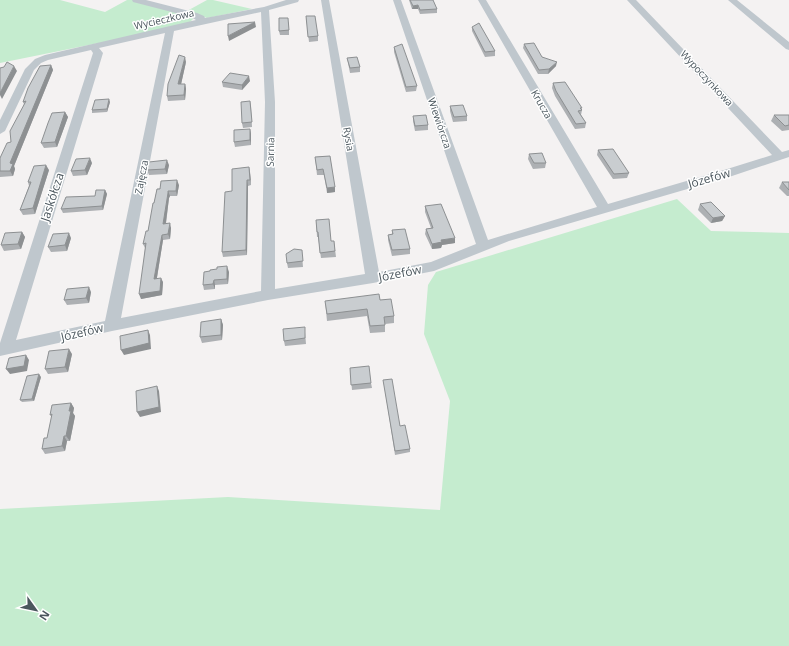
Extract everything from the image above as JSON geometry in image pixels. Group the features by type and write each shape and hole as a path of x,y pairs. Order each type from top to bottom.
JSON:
{"street":[{"path":"136,0 194,14 201,18 200,22"},
{"name":"Wycieczkowa","path":"0,131 30,69 38,61 295,0"},
{"name":"Rysia","path":"325,0 373,278"},
{"name":"Wiewiórcza","path":"397,0 483,245"},
{"name":"Krucza","path":"482,0 604,208"},
{"name":"Wypoczynkowa","path":"632,0 785,155"},
{"path":"732,0 789,46"},
{"name":"Sarnia","path":"265,8 270,102 268,295"},
{"name":"Zajęcza","path":"112,325 170,29"},
{"name":"Jaskółcza","path":"3,349 98,53 94,47"},
{"name":"Józefów","path":"3,349 112,325 268,295 373,278 434,266 483,245 504,238 785,155"}],"green space":[{"path":"0,0 60,0 105,12 127,0 133,0 192,17 193,19 190,22 168,29 0,63"},
{"path":"207,0 252,9 207,18 187,11"},
{"path":"677,199 711,231 789,233 789,646 0,646 0,509 228,497 440,510 450,401 424,334 428,285 436,272"}],"building":[{"path":"410,0 433,0 437,9 420,10 418,5 413,6"},
{"path":"306,16 315,16 318,36 308,37"},
{"path":"279,18 288,18 289,30 279,31"},
{"path":"255,22 228,36 228,24"},
{"path":"479,23 495,51 485,52 472,27"},
{"path":"534,43 542,57 557,62 549,69 539,70 524,44"},
{"path":"402,44 417,86 406,87 394,47"},
{"path":"179,55 185,57 178,84 185,84 184,95 167,96 168,84"},
{"path":"357,57 360,67 350,68 347,58"},
{"path":"7,62 14,66 0,93 0,68 4,67"},
{"path":"51,65 10,163 13,164 10,171 0,171 0,158 7,143 11,142 10,131 26,101 23,102 28,88 40,66"},
{"path":"230,73 249,76 242,85 222,82"},
{"path":"565,82 582,108 580,108 582,110 578,111 586,123 576,124 556,91 553,83"},
{"path":"109,99 107,109 92,110 95,100"},
{"path":"250,101 252,122 242,123 241,102"},
{"path":"463,105 467,116 454,117 450,106"},
{"path":"65,112 55,142 41,143 52,113"},
{"path":"426,115 428,125 415,126 413,116"},
{"path":"774,115 789,115 789,125 785,126"},
{"path":"250,129 250,140 234,142 234,130"},
{"path":"613,149 629,173 614,174 598,150"},
{"path":"542,153 546,163 534,163 529,154"},
{"path":"330,156 335,187 327,188 323,169 317,170 315,157"},
{"path":"90,158 85,170 71,171 76,159"},
{"path":"167,160 165,169 147,170 149,162"},
{"path":"46,165 33,208 20,210 31,182 28,182 34,166"},
{"path":"249,167 250,180 247,180 246,250 222,252 225,192 232,191 232,169"},
{"path":"177,180 176,191 168,191 163,224 170,223 168,234 162,235 154,279 161,278 160,291 139,294 146,243 143,244 146,231 148,231 157,189 160,189 161,181"},
{"path":"782,182 789,182 789,190"},
{"path":"96,190 105,190 102,206 61,209 66,197 95,196"},
{"path":"711,202 725,216 713,218 700,204"},
{"path":"441,204 455,238 441,240 442,242 432,244 426,229 433,228 425,206"},
{"path":"329,219 331,241 334,241 335,251 320,253 316,220"},
{"path":"405,229 410,249 392,250 388,235 393,234 392,230"},
{"path":"22,232 18,244 1,245 5,233"},
{"path":"69,233 65,245 48,247 53,234"},
{"path":"294,249 302,250 303,261 287,263 286,254"},
{"path":"227,266 227,279 214,280 213,284 203,285 204,272 217,269 217,267"},
{"path":"89,287 86,298 64,300 67,289"},
{"path":"379,294 380,300 391,299 394,316 384,317 385,325 370,326 367,309 327,314 325,301"},
{"path":"221,319 221,335 200,337 201,322"},
{"path":"305,327 305,338 284,341 283,329"},
{"path":"148,330 149,343 121,350 120,336"},
{"path":"69,349 65,367 45,369 49,351"},
{"path":"26,355 24,366 6,369 9,358"},
{"path":"369,366 371,383 351,385 350,368"},
{"path":"39,374 32,399 20,400 27,376"},
{"path":"392,379 400,426 405,425 410,449 395,451 383,380"},
{"path":"157,386 159,407 137,412 136,391"},
{"path":"71,403 66,436 64,436 62,446 42,449 44,438 47,438 52,414 50,415 52,405"}]}
